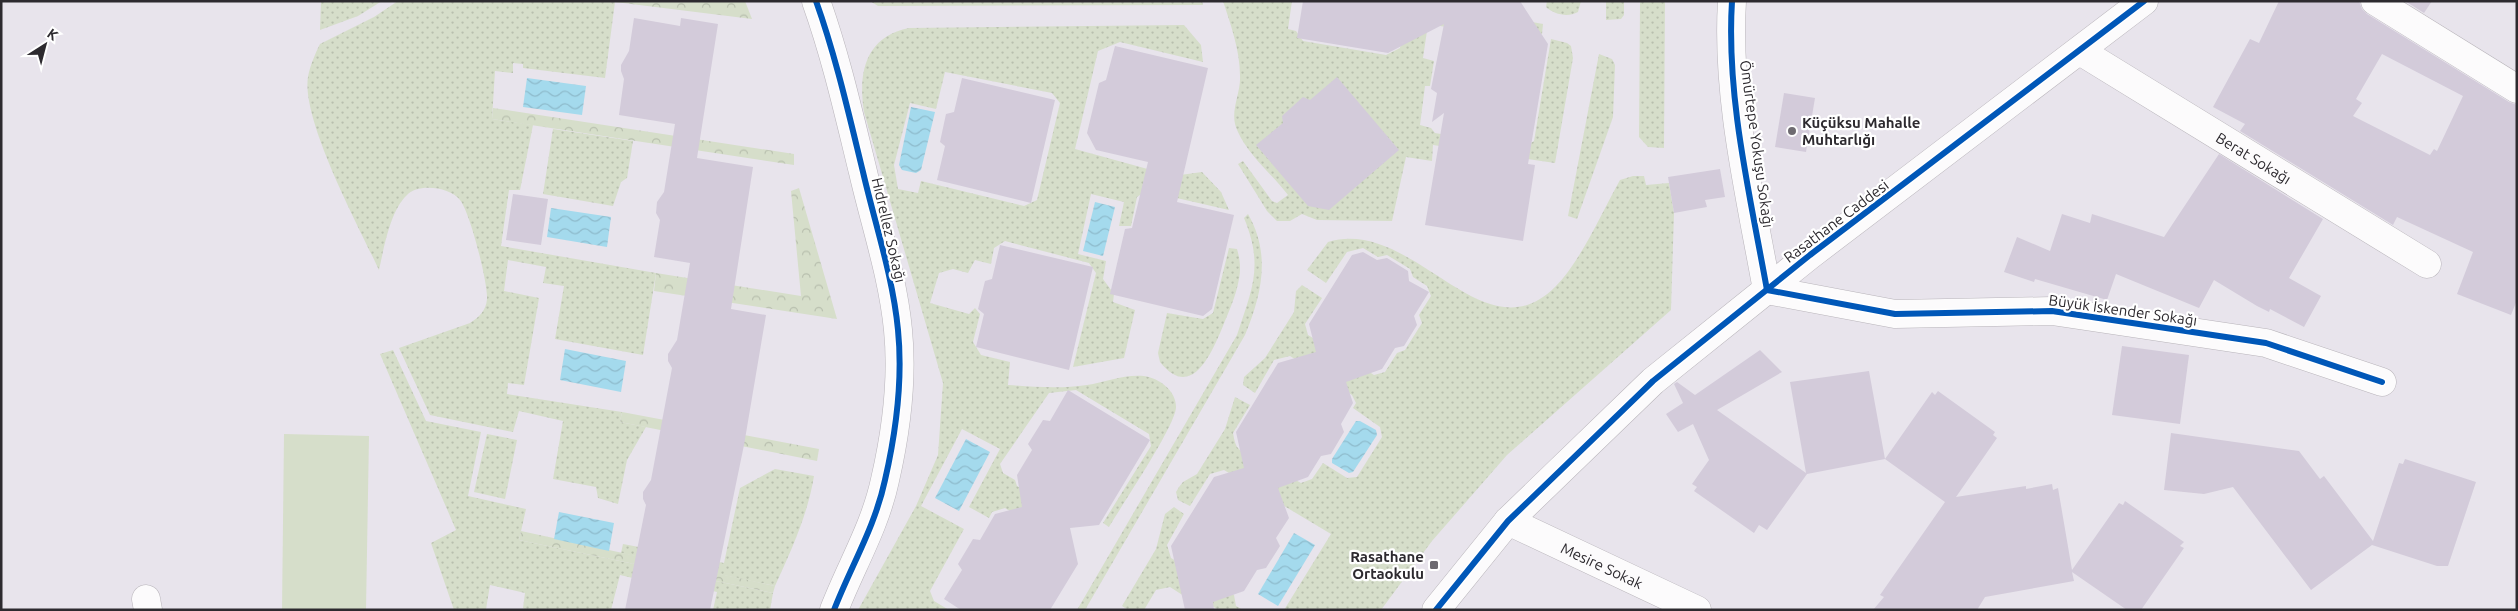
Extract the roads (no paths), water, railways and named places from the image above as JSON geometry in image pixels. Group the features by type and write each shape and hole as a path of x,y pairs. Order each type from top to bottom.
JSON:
{"street":[{"name":"Hıdrellez Sokağı","path":"816,1 836,61 892,296 900,357 895,428 885,481 866,540 849,572 834,610"},
{"name":"Ömürtepe Yokuşu Sokağı","path":"1732,1 1732,50 1736,100 1767,290"},
{"name":"Rasathane Caddesi","path":"1436,610 1508,521 1654,381 1767,290 2144,1"},
{"path":"2375,1 2517,89"},
{"name":"Berat Sokağı","path":"2080,51 2427,264"},
{"name":"Büyük İskender Sokağı","path":"1767,290 1895,314 2052,311 2266,343 2382,382"},
{"name":"Mesire Sokak","path":"1508,521 1697,610"}],"water":[{"path":"527,78 586,86 582,115 523,107"},
{"path":"911,107 935,112 921,170 916,173 902,170 899,165"},
{"path":"1095,202 1115,207 1103,256 1083,251"},
{"path":"551,208 611,217 607,247 547,237"},
{"path":"565,349 626,361 621,392 560,380"},
{"path":"1356,421 1360,421 1376,430 1377,435 1353,472 1349,473 1332,463 1332,459"},
{"path":"966,439 990,452 959,511 935,498"},
{"path":"559,512 614,523 609,551 554,539"},
{"path":"1294,533 1315,545 1278,606 1258,594"}],"place":[{"name":"Küçüksu Mahalle Muhtarlığı","path":"1792,131"},
{"name":"Rasathane Ortaokulu","path":"1434,565"}]}
